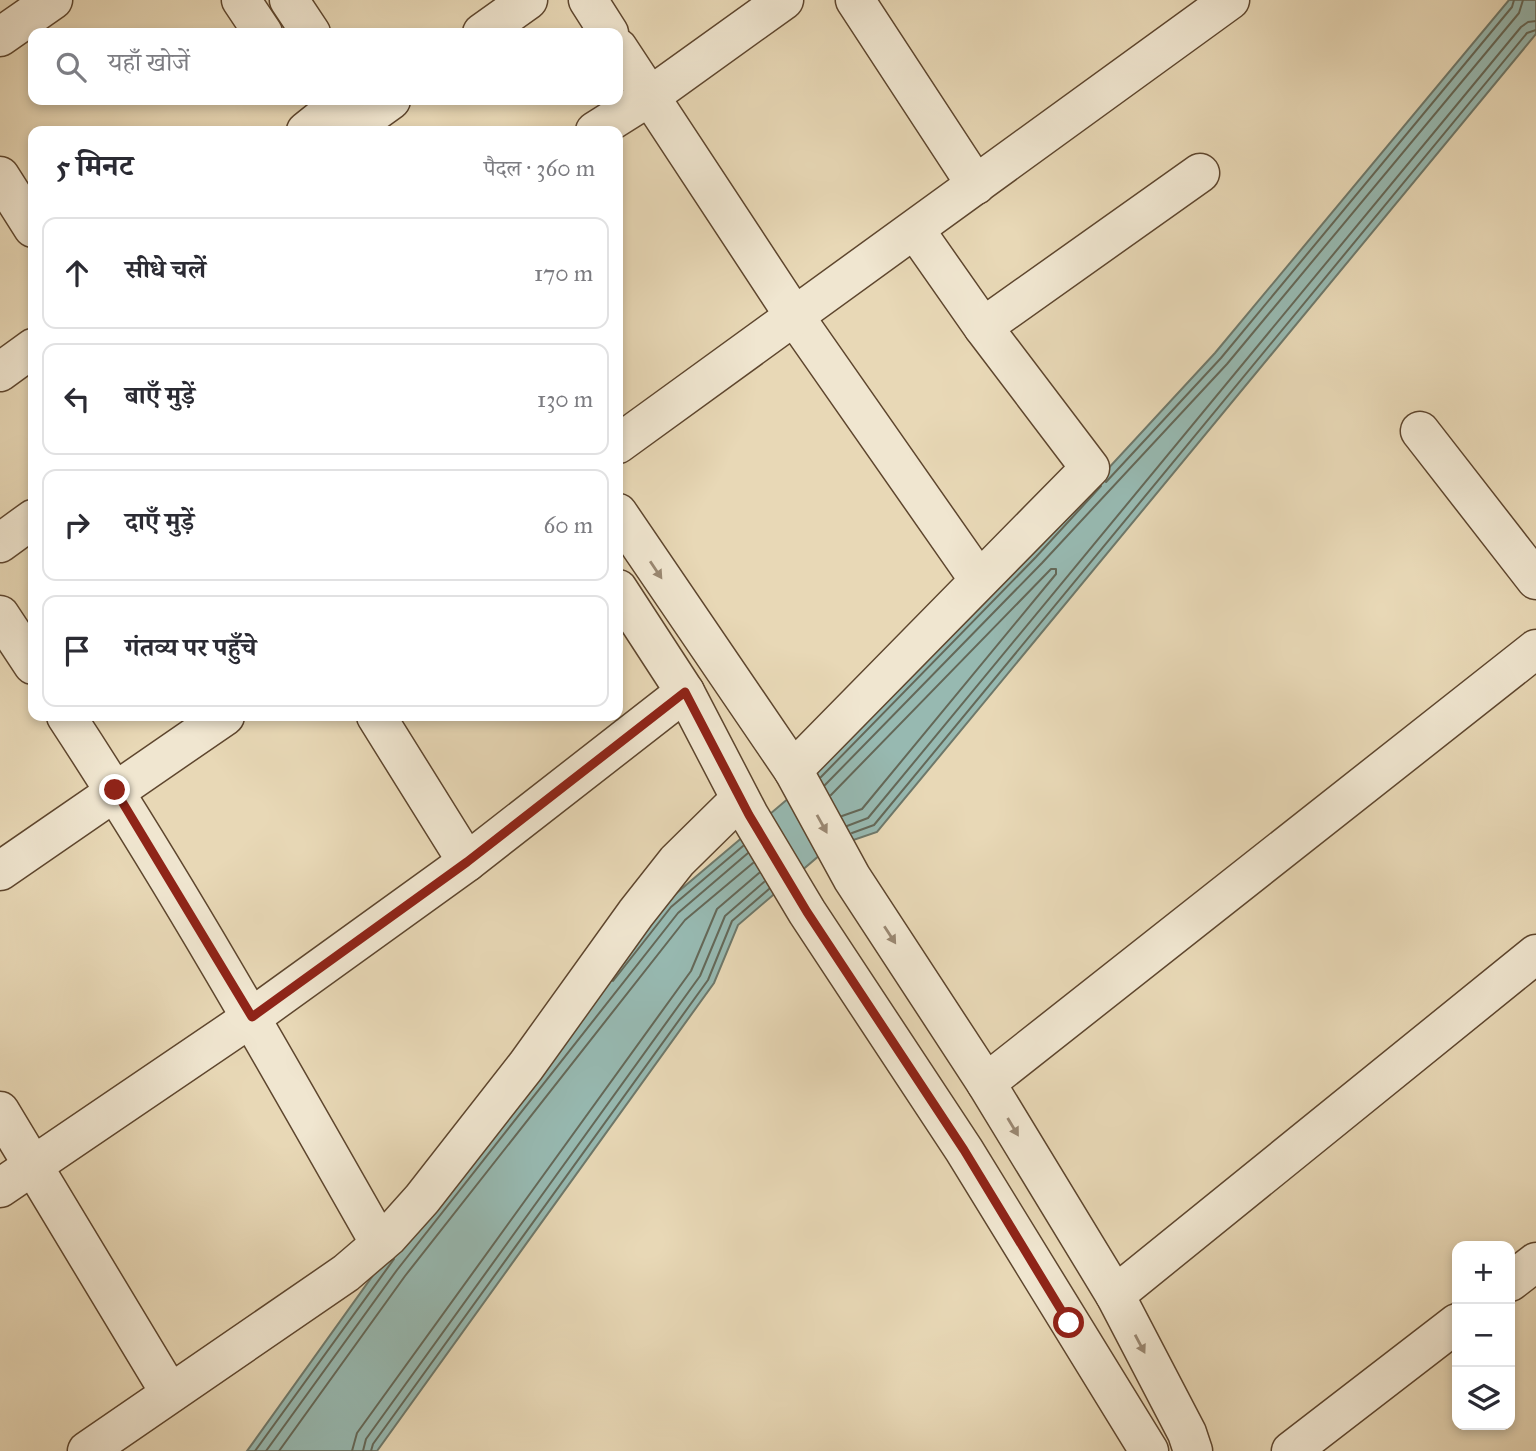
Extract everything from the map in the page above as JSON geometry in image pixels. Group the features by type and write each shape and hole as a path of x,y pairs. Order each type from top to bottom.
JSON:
{"street":[{"path":"0,37 53,0"},
{"path":"241,0 260,28"},
{"path":"289,0 308,28"},
{"path":"489,28 528,0"},
{"path":"588,0 606,28"},
{"path":"603,126 649,97 784,0"},
{"path":"855,0 976,186"},
{"path":"623,440 1230,0"},
{"path":"623,56 795,317 979,580"},
{"path":"316,120 371,112"},
{"path":"983,327 1200,173"},
{"path":"0,176 28,220"},
{"path":"793,770 1090,468 983,327 915,230"},
{"path":"0,372 28,352"},
{"path":"1420,431 1536,580"},
{"path":"623,520 793,770 852,878 986,1083 1115,1295 1187,1433 1193,1451"},
{"path":"0,543 28,523"},
{"path":"623,597 685,692 745,807 807,912 964,1150 1149,1451"},
{"path":"0,615 28,658"},
{"path":"986,1083 1536,649"},
{"path":"0,1188 252,1017 467,862 685,692"},
{"path":"69,721 115,790 252,1017 380,1244"},
{"path":"0,871 218,721"},
{"path":"379,721 467,862"},
{"path":"87,1451 346,1273 380,1244 422,1199 526,1066 636,913 677,861 745,807"},
{"path":"1115,1295 1536,954"},
{"path":"0,1111 170,1393"},
{"path":"1515,1278 1536,1262"},
{"path":"1291,1451 1452,1327"}],"water":[{"path":"1509,0 1536,0 1536,34 877,832 827,849 738,925 714,983 377,1451 247,1451 384,1260 666,902 803,786 1031,552 1215,353"}],"route":[{"path":"115,790 252,1017 467,862 685,692 749,815 807,912 964,1150 1069,1323"}]}
